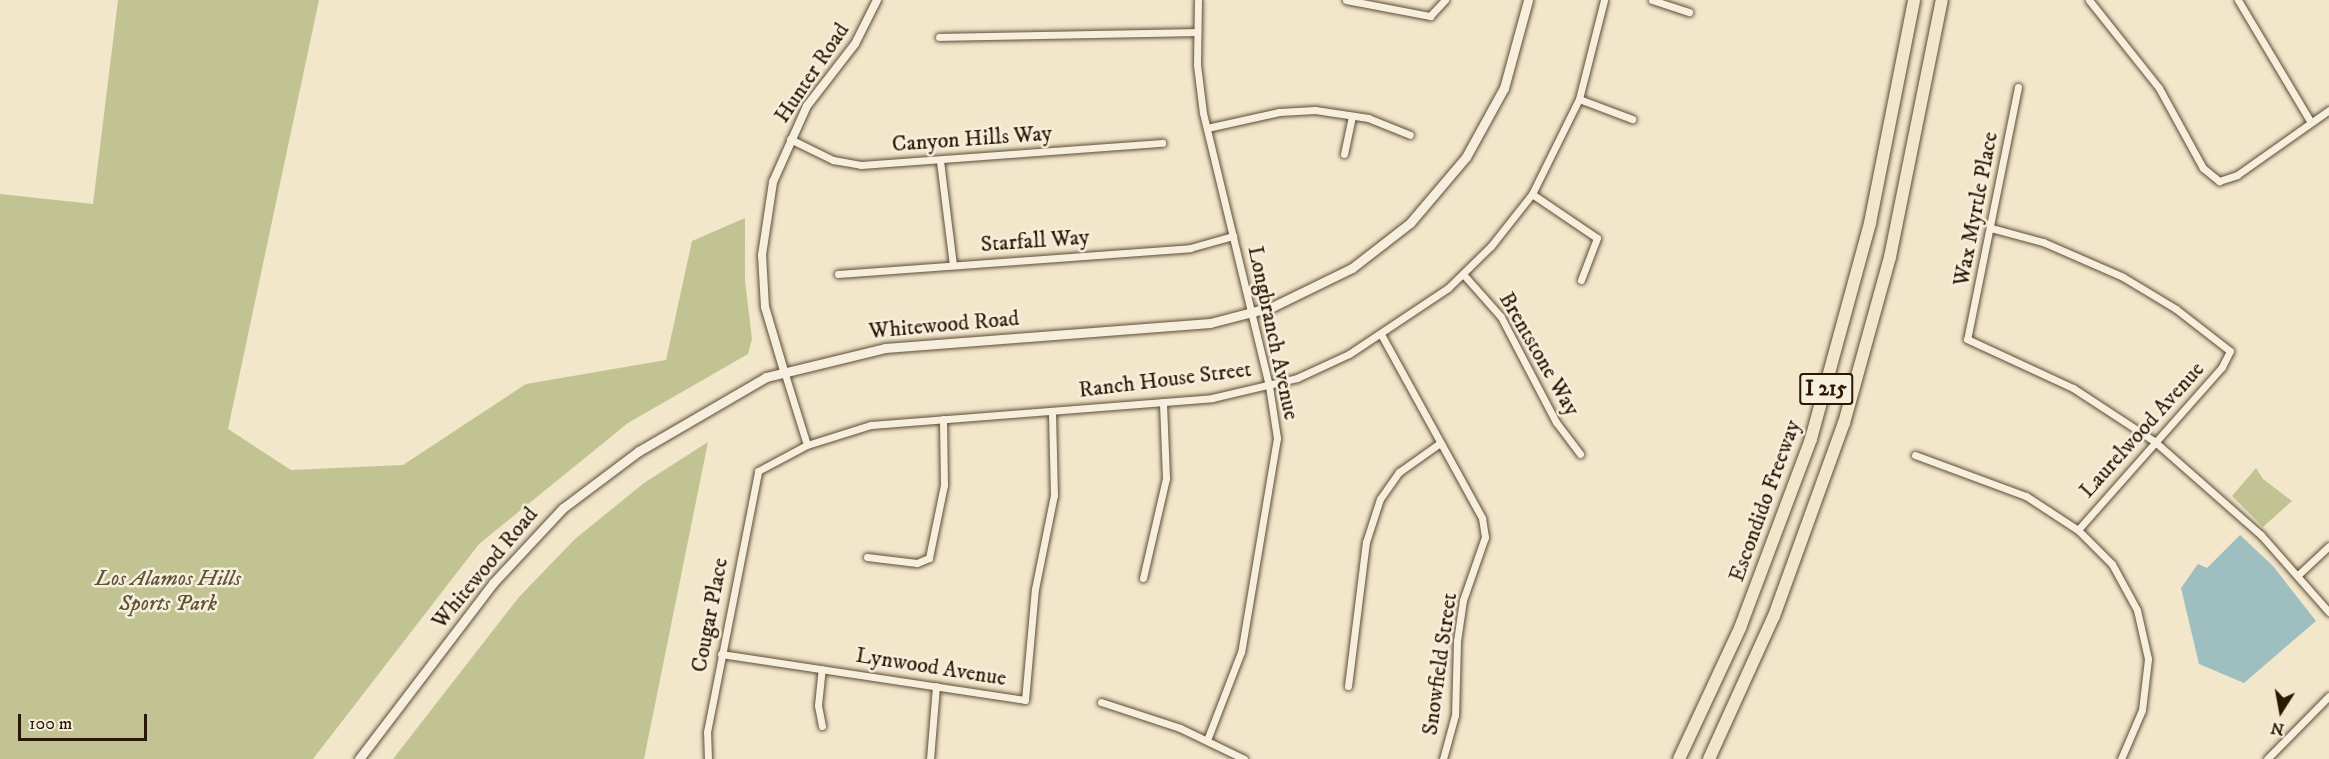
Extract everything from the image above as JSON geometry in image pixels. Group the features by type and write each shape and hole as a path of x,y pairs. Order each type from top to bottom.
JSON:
{"highway":[{"name":"Escondido Freeway","path":"1679,759 1740,628 1811,439 1870,223 1914,0"},
{"name":"I 215","path":"1709,759 1774,616 1844,423 1890,257 1942,0"}],"main road":[{"name":"Whitewood Road","path":"359,759 493,583 563,508 639,451 747,387 784,371 885,348 1162,328 1252,312 1353,268 1434,198 1493,111 1515,59 1528,0"}],"street":[{"name":"Hunter Road","path":"807,445 765,307 762,255 773,182 807,106 855,44 877,0"},
{"name":"Longbranch Avenue","path":"1198,0 1196,32 1207,128 1269,386 1277,438 1241,652 1207,740"},
{"path":"1346,0 1430,16 1445,0"},
{"name":"Ranch House Street","path":"755,477 807,445 871,425 1163,402 1269,386 1324,367 1382,336 1463,274 1532,194 1579,99 1604,0"},
{"path":"1652,0 1689,12"},
{"path":"2089,0 2159,88 2202,168 2219,181 2237,175 2310,121 2329,110"},
{"path":"2238,0 2310,121"},
{"path":"939,37 1196,32"},
{"name":"Wax Myrtle Place","path":"2018,87 1967,339 2073,388 2154,441"},
{"path":"1579,99 1632,118"},
{"path":"1207,128 1279,112 1352,116 1410,135"},
{"path":"1344,154 1352,116"},
{"name":"Canyon Hills Way","path":"790,140 833,160 861,165 1162,143"},
{"path":"940,161 953,265"},
{"path":"1532,194 1597,238 1581,280"},
{"name":"Laurelwood Avenue","path":"1991,228 2043,242 2123,277 2176,309 2230,351 2222,367 2154,441 2078,530"},
{"name":"Starfall Way","path":"838,274 1190,248 1233,236"},
{"name":"Brentstone Way","path":"1463,274 1501,317 1556,423 1580,454"},
{"name":"Snowfield Street","path":"1382,336 1482,518 1485,537 1463,600 1457,641 1455,715 1443,759"},
{"path":"1143,578 1166,478 1163,402"},
{"name":"Lynwood Avenue","path":"721,654 1025,700 1035,589 1054,495 1052,411"},
{"path":"867,557 917,563 929,558 944,485 943,419"},
{"path":"2154,441 2261,535 2329,612"},
{"path":"1348,686 1366,542 1380,499 1399,472 1440,443"},
{"path":"1915,454 2026,496 2078,530 2126,585 2145,634 2146,686 2121,759"},
{"name":"Cougar Place","path":"708,759 706,732 755,477"},
{"path":"2298,575 2329,546"},
{"path":"822,669 818,705 822,726"},
{"path":"930,759 936,686"},
{"path":"2267,759 2329,696"},
{"path":"1101,702 1207,740 1244,759"}],"green space":[{"name":"Los Alamos Hills Sports Park","path":"118,0 319,0 228,429 291,470 403,465 526,384 666,360 692,241 745,218 745,281 752,339 748,354 628,423 479,544 313,759 0,759 0,194 93,204"},
{"path":"708,442 644,759 393,759 519,597 575,539 644,483"},
{"path":"2256,468 2263,479 2292,501 2263,527 2232,496"}],"water":[{"path":"2240,535 2273,566 2316,621 2244,683 2199,664 2181,588 2198,564 2207,568"}]}
